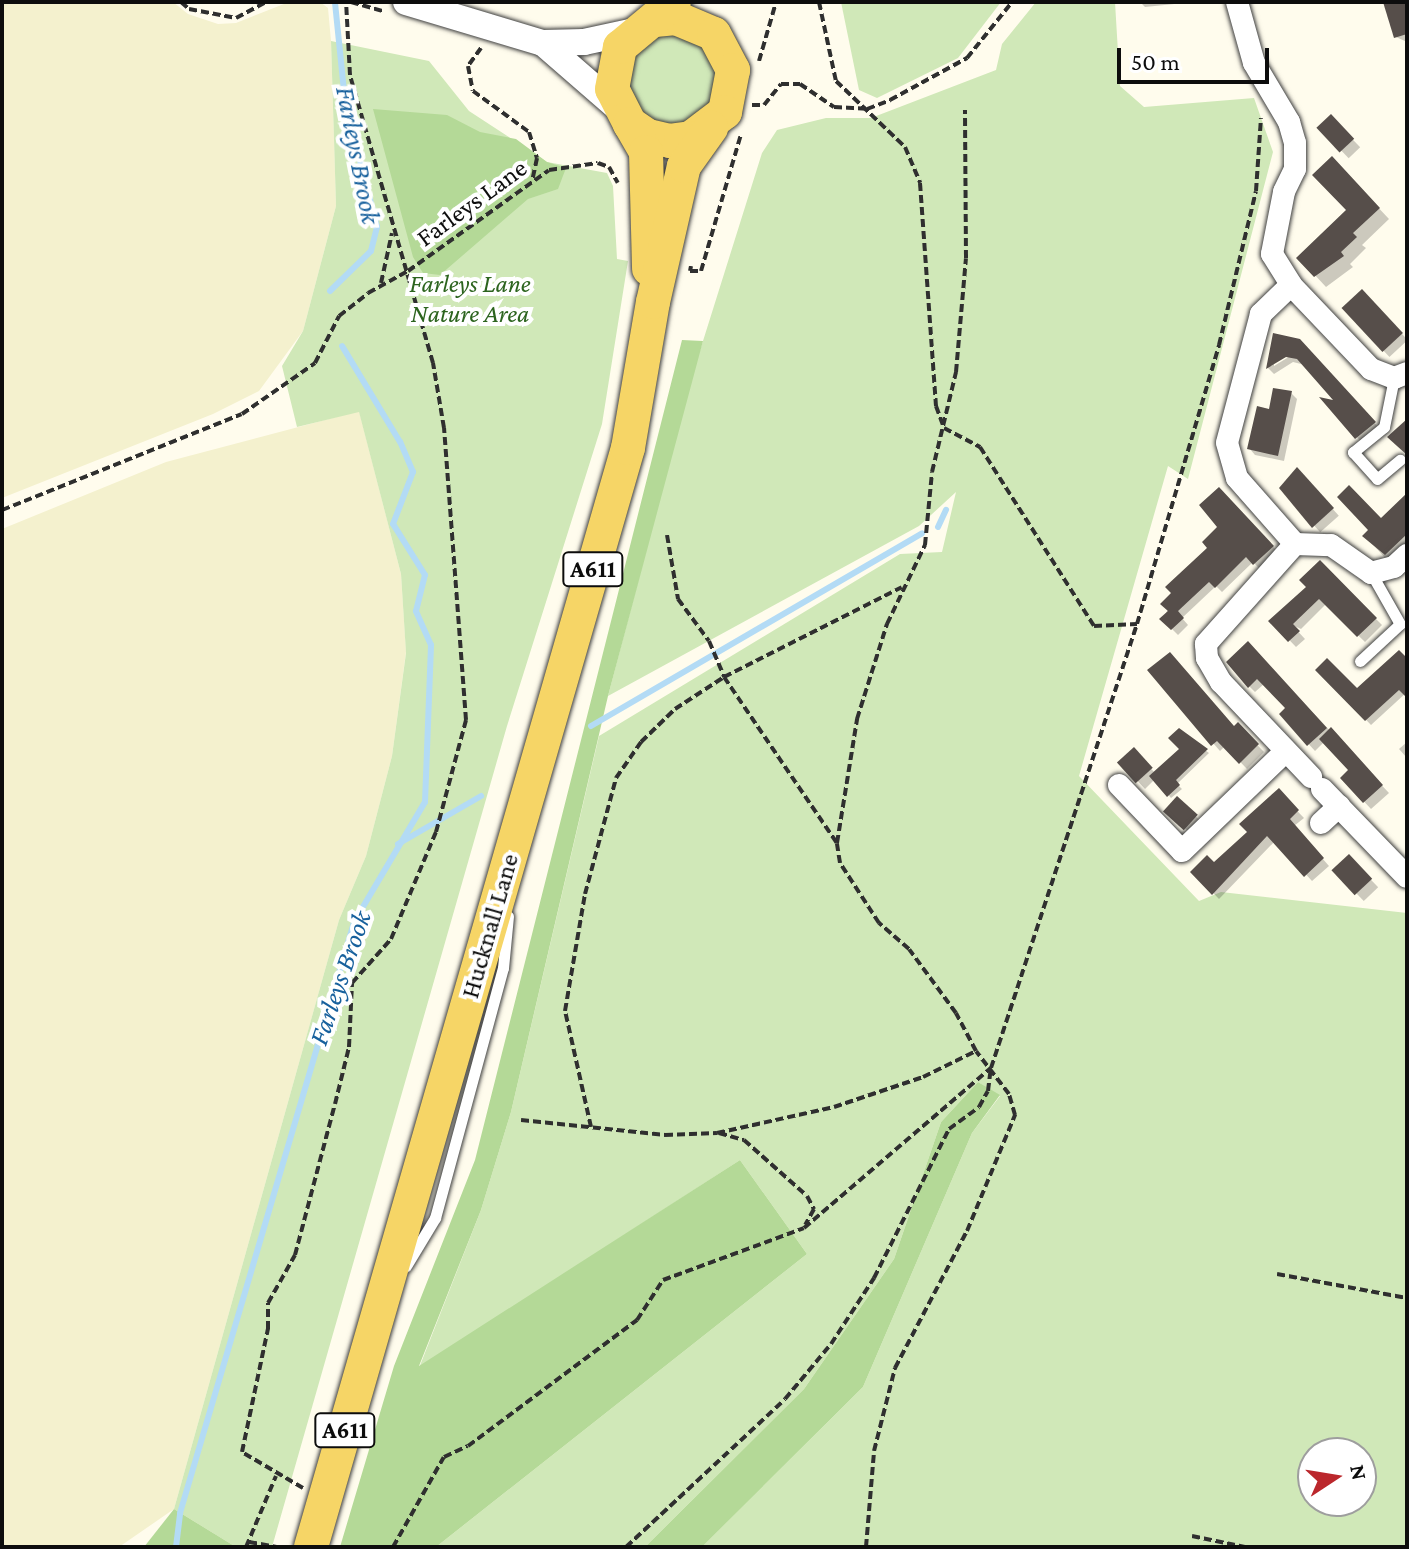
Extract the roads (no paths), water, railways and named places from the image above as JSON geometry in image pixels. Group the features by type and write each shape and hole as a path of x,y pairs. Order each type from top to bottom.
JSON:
{"main road":[{"name":"Hucknall Lane","path":"311,1547 628,448 653,302 684,166 728,127 733,92 719,2"},
{"name":"Hucknall Lane","path":"653,302 646,152 612,89 613,67 620,47 655,18"},
{"path":"655,18 696,23 726,50"},
{"path":"625,116 670,141 728,127"}],"street":[{"path":"1237,2 1262,80 1289,122 1295,143 1295,169 1284,192 1272,254 1291,285 1371,369 1400,375"},
{"path":"400,8 489,27 543,43 584,42 655,18"},
{"path":"543,43 625,116"},
{"path":"1291,285 1261,314 1227,443 1237,478 1295,544 1331,545 1371,573 1394,567 1407,555"},
{"path":"1295,544 1206,644 1212,671 1407,877"},
{"path":"1119,785 1182,851 1286,751"},
{"path":"1321,823 1339,806"}],"lane":[{"path":"1400,375 1384,427 1353,452 1377,479 1400,460"},
{"path":"1360,661 1400,624 1371,573"}],"waterway":[{"name":"Farleys Brook","path":"330,291 371,251 377,227 345,101 335,2"},
{"name":"Farleys Brook","path":"176,1547 180,1513 354,922 425,802 431,645 416,611 425,575 393,524 413,472 400,442 342,346"},
{"path":"938,527 946,510"},
{"path":"591,726 922,533"},
{"path":"398,844 481,796"}],"park label":[{"name":"Farleys Lane Nature Area","path":"470,299"}]}
